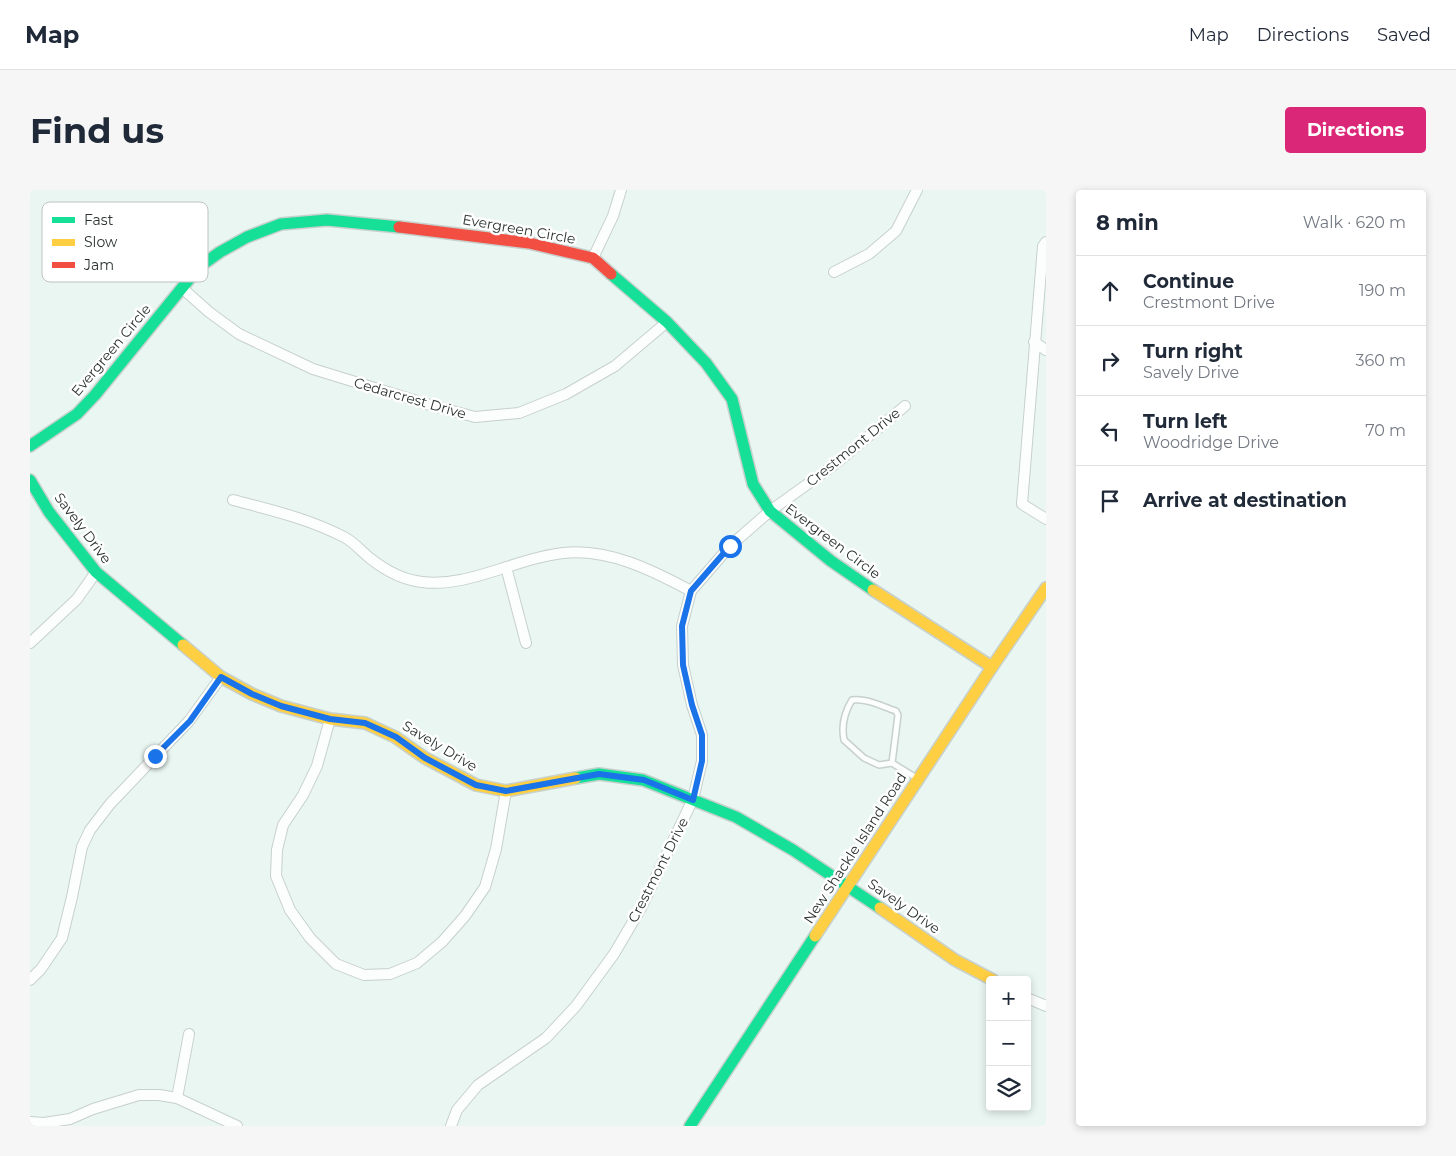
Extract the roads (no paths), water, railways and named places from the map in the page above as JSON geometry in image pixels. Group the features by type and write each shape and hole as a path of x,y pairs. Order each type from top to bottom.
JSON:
{"street":[{"path":"593,258 613,216 621,190"},
{"path":"834,272 869,254 896,231 917,190"},
{"name":"Evergreen Circle","path":"208,260 247,237 281,224 327,220 529,243 593,258 667,322 706,363 732,400 754,484 770,511 832,561 895,605 992,667"},
{"path":"1046,242 1043,246 1034,342 1022,504 1046,519"},
{"name":"Evergreen Circle","path":"30,446 77,414 95,395 187,282"},
{"name":"Cedarcrest Drive","path":"182,288 209,312 239,334 312,368 430,405 476,417 519,413 566,394 615,366 667,322"},
{"path":"1034,342 1046,350"},
{"name":"Crestmont Drive","path":"451,1126 457,1110 478,1085 546,1038 576,1006 614,954 641,908 693,800 702,761 702,735 692,705 683,665 682,626 691,591 730,546 770,511 834,464 905,406"},
{"name":"Savely Drive","path":"30,480 49,512 96,572 221,677 252,694 281,706 330,719 365,723 396,737 425,758 476,785 506,791 599,774 644,780 736,817 793,850 849,886 955,960 986,976"},
{"path":"233,500 294,517 346,538 372,560 395,574 422,582 452,581 480,576 506,567 562,553 593,552 626,561 652,571 691,591"},
{"path":"506,567 526,644"},
{"path":"30,643 77,599 96,572"},
{"name":"New Shackle Island Road","path":"690,1126 1046,588"},
{"path":"30,980 41,970 62,938 82,847 90,830 110,804 190,721 221,677"},
{"path":"330,719 317,766 303,795 283,825 277,850 276,876 290,910 310,938 336,964 364,975 390,974 417,963 442,942 465,916 485,887 496,849 506,791"},
{"path":"1031,1000 1046,1006"},
{"path":"178,1098 189,1034"},
{"path":"30,1122 44,1123 70,1120 93,1109 140,1095 159,1095 178,1098 237,1126"}],"lane":[{"path":"852,700 869,701 896,711 898,715 892,762 879,766 864,758 844,740 842,728 847,708 852,700"},
{"path":"892,762 918,779"}]}
